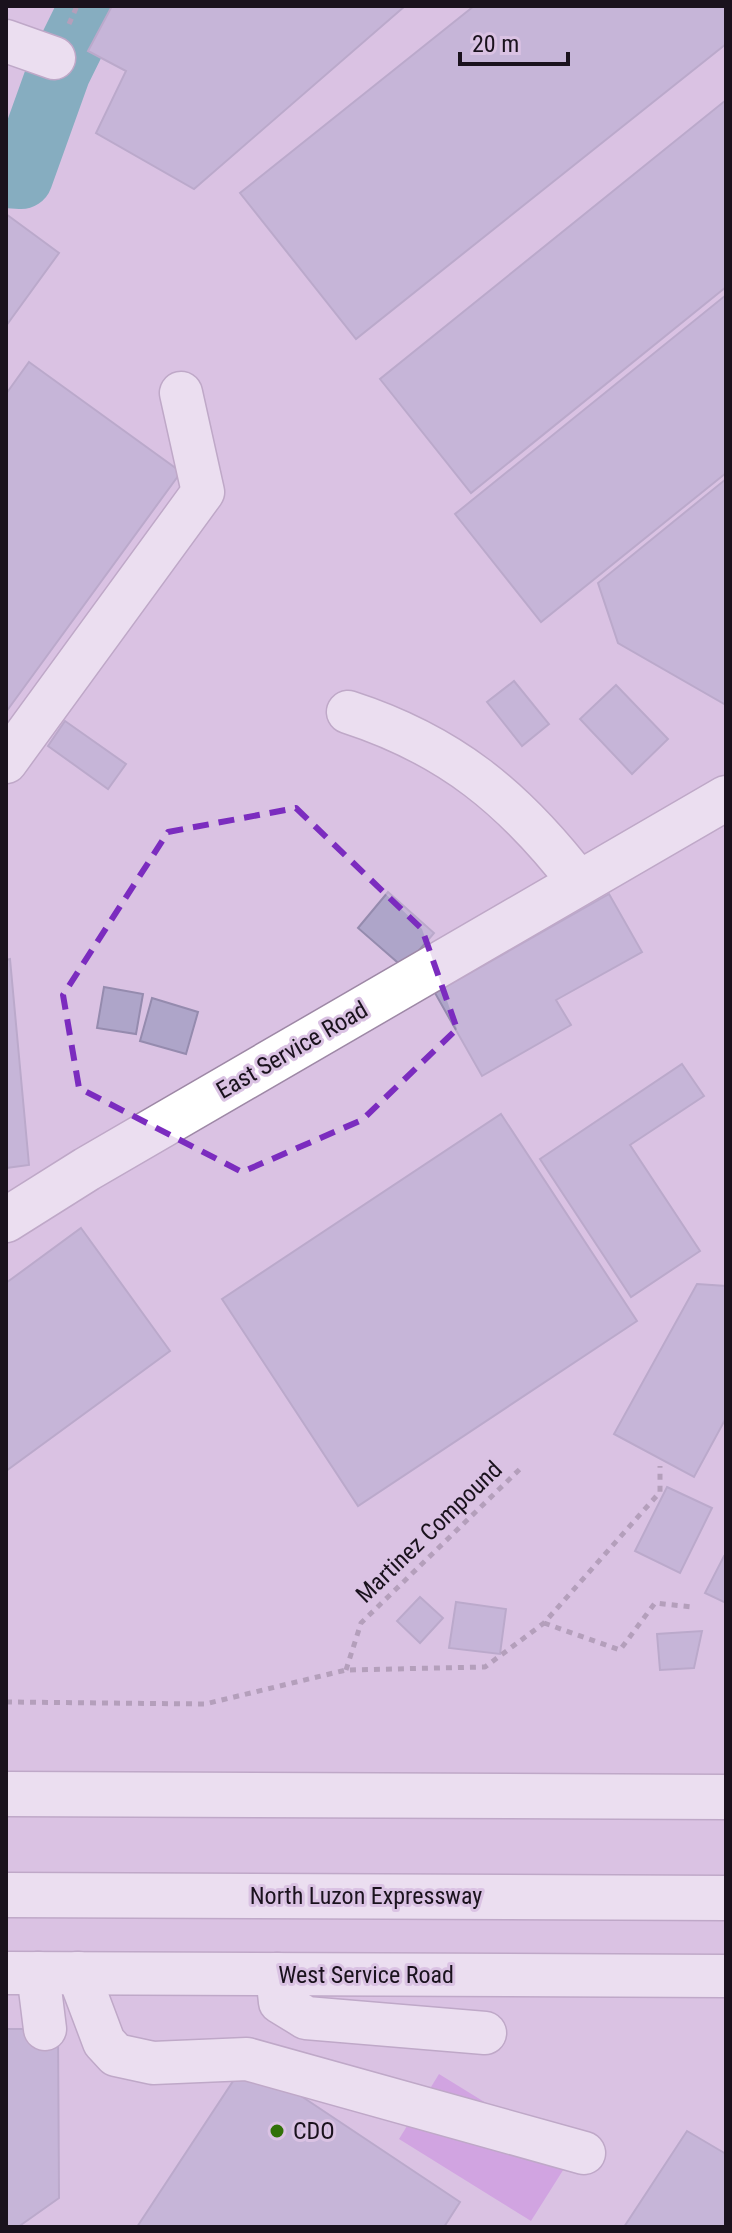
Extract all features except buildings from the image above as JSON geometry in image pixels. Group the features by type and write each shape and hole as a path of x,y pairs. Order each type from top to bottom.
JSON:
{"main road":[{"name":"East Service Road","path":"6,1220 87,1169 726,798"},
{"path":"6,1794 726,1797"},
{"name":"North Luzon Expressway","path":"6,1895 726,1898"}],"street":[{"path":"6,41 54,58"},
{"path":"6,762 203,492 181,393"},
{"path":"348,712 385,724 444,752 503,798 553,848 579,882"},
{"path":"41,1973 45,2029"},
{"path":"41,1973 116,2055 153,2063 247,2059 584,2153"},
{"name":"West Service Road","path":"41,1973 726,1976"},
{"path":"277,1974 280,2002 306,2018 485,2033"}],"path":[{"name":"Martinez Compound","path":"346,1670 361,1623 523,1466"},
{"path":"6,1702 205,1704 346,1670 485,1667 544,1623 660,1492 660,1466"},
{"path":"544,1623 620,1650 655,1603 692,1607"}],"highlighted area":[{"path":"296,808 422,929 457,1029 362,1120 242,1172 79,1088 63,995 168,832"}],"shaded area":[{"path":"439,2074 572,2156 531,2221 399,2139"}],"waterway":[{"path":"6,176 21,177 59,71 91,6"}],"place":[{"name":"CDO","path":"277,2131"}]}
